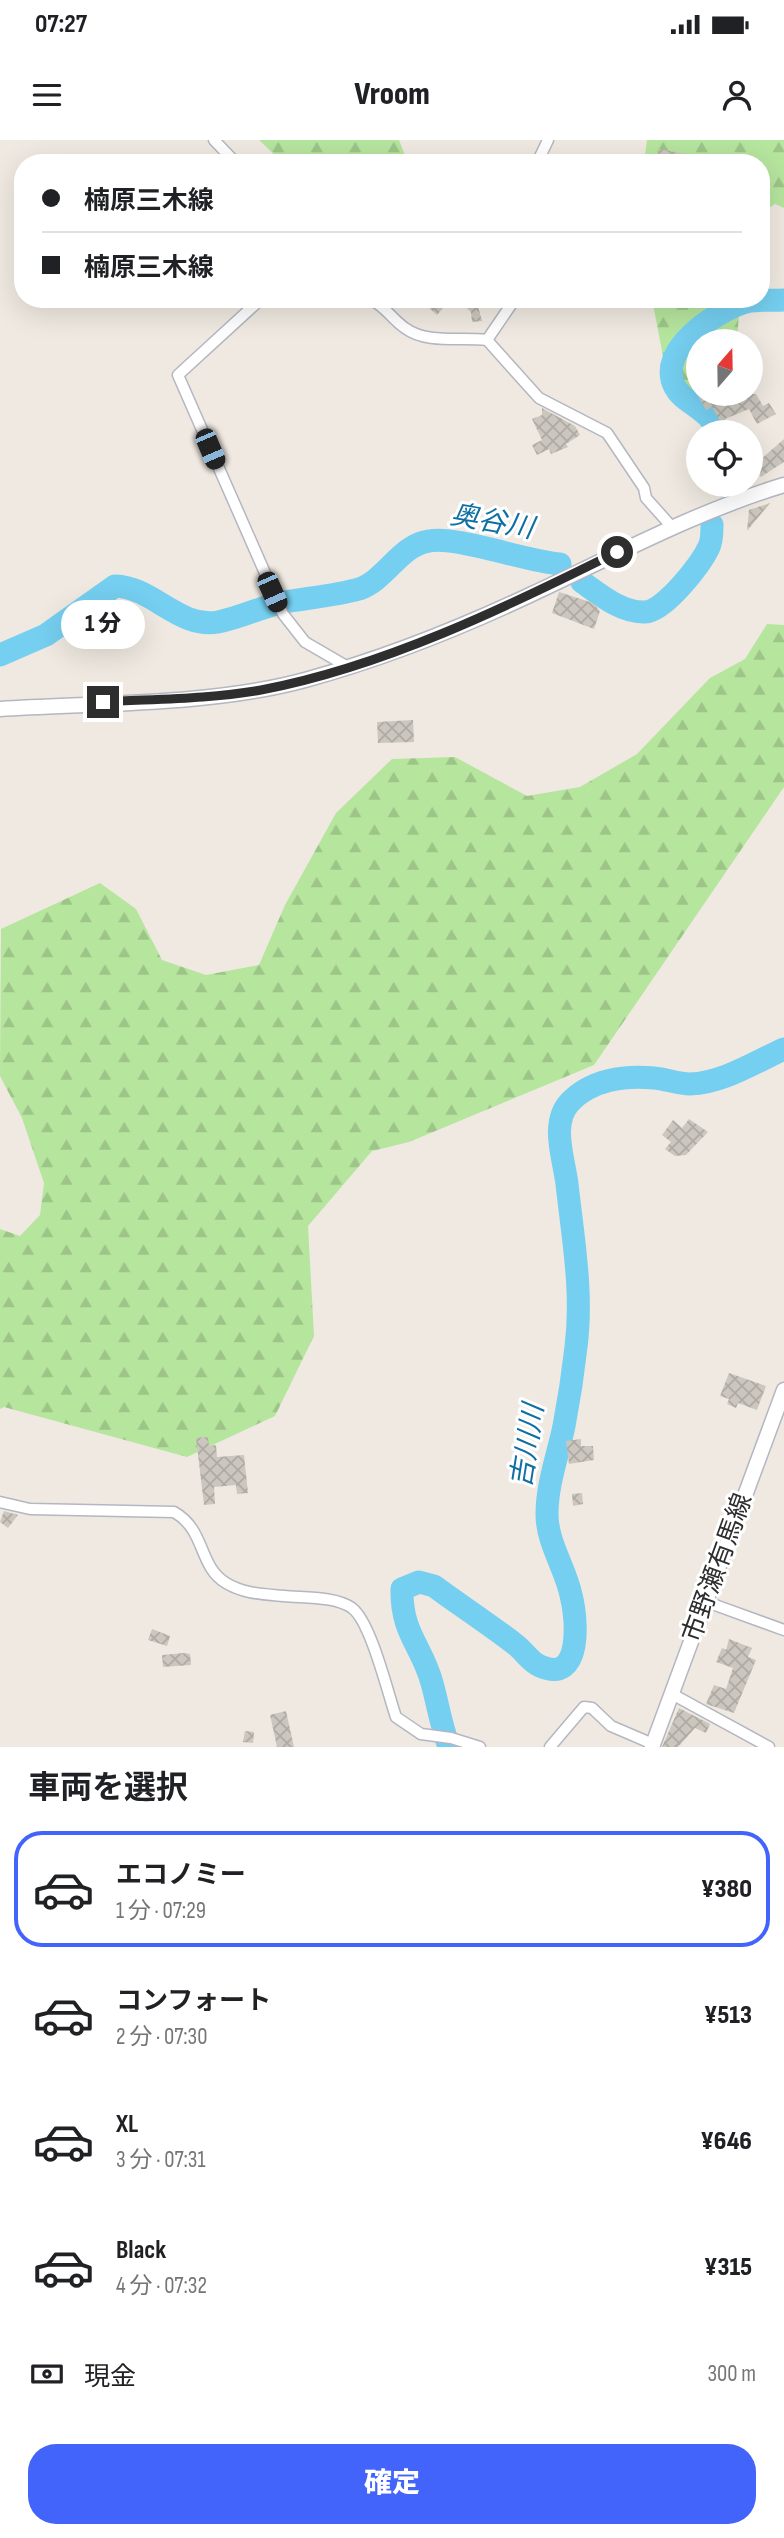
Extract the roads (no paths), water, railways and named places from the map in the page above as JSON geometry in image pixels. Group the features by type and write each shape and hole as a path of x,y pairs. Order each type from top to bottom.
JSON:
{"main road":[{"path":"0,709 259,690 348,667 531,595 671,526 784,485"},
{"name":"市野瀬有馬線","path":"653,1745 784,1390"}],"street":[{"path":"214,140 227,154"},
{"path":"251,308 178,375 283,614 305,642 348,667"},
{"path":"386,308 406,329 428,337 487,340 538,398 607,433 639,478 646,498 671,526"},
{"path":"487,340 509,308"},
{"path":"0,1502 30,1509 174,1512 187,1519 212,1574 230,1586 251,1593 337,1602 354,1609 379,1659 396,1717 421,1734 451,1738 480,1747"},
{"path":"704,1601 784,1630"},
{"path":"672,1694 769,1747"},
{"path":"550,1747 584,1707 592,1708 611,1726 653,1745"}],"waterway":[{"name":"奥谷川","path":"770,300 784,300"},
{"name":"奥谷川","path":"711,420 679,393 671,373 681,346 706,323 730,308"},
{"name":"奥谷川","path":"582,582 628,610 653,610 682,586 705,555 710,545 712,525"},
{"name":"奥谷川","path":"0,655 46,635 115,586 142,593 178,614 204,623 234,618 280,603 359,589 369,585 410,549 429,541 457,542 560,564"},
{"name":"吉川川","path":"449,1747 428,1670 408,1628 402,1589 419,1582 434,1586 506,1637 540,1666 554,1669 564,1666 574,1646 573,1605 550,1535 547,1514 551,1481 569,1397 578,1326 576,1266 559,1131 564,1111 578,1095 598,1084 620,1078 643,1077 686,1084 702,1083 738,1071 784,1049"}]}
